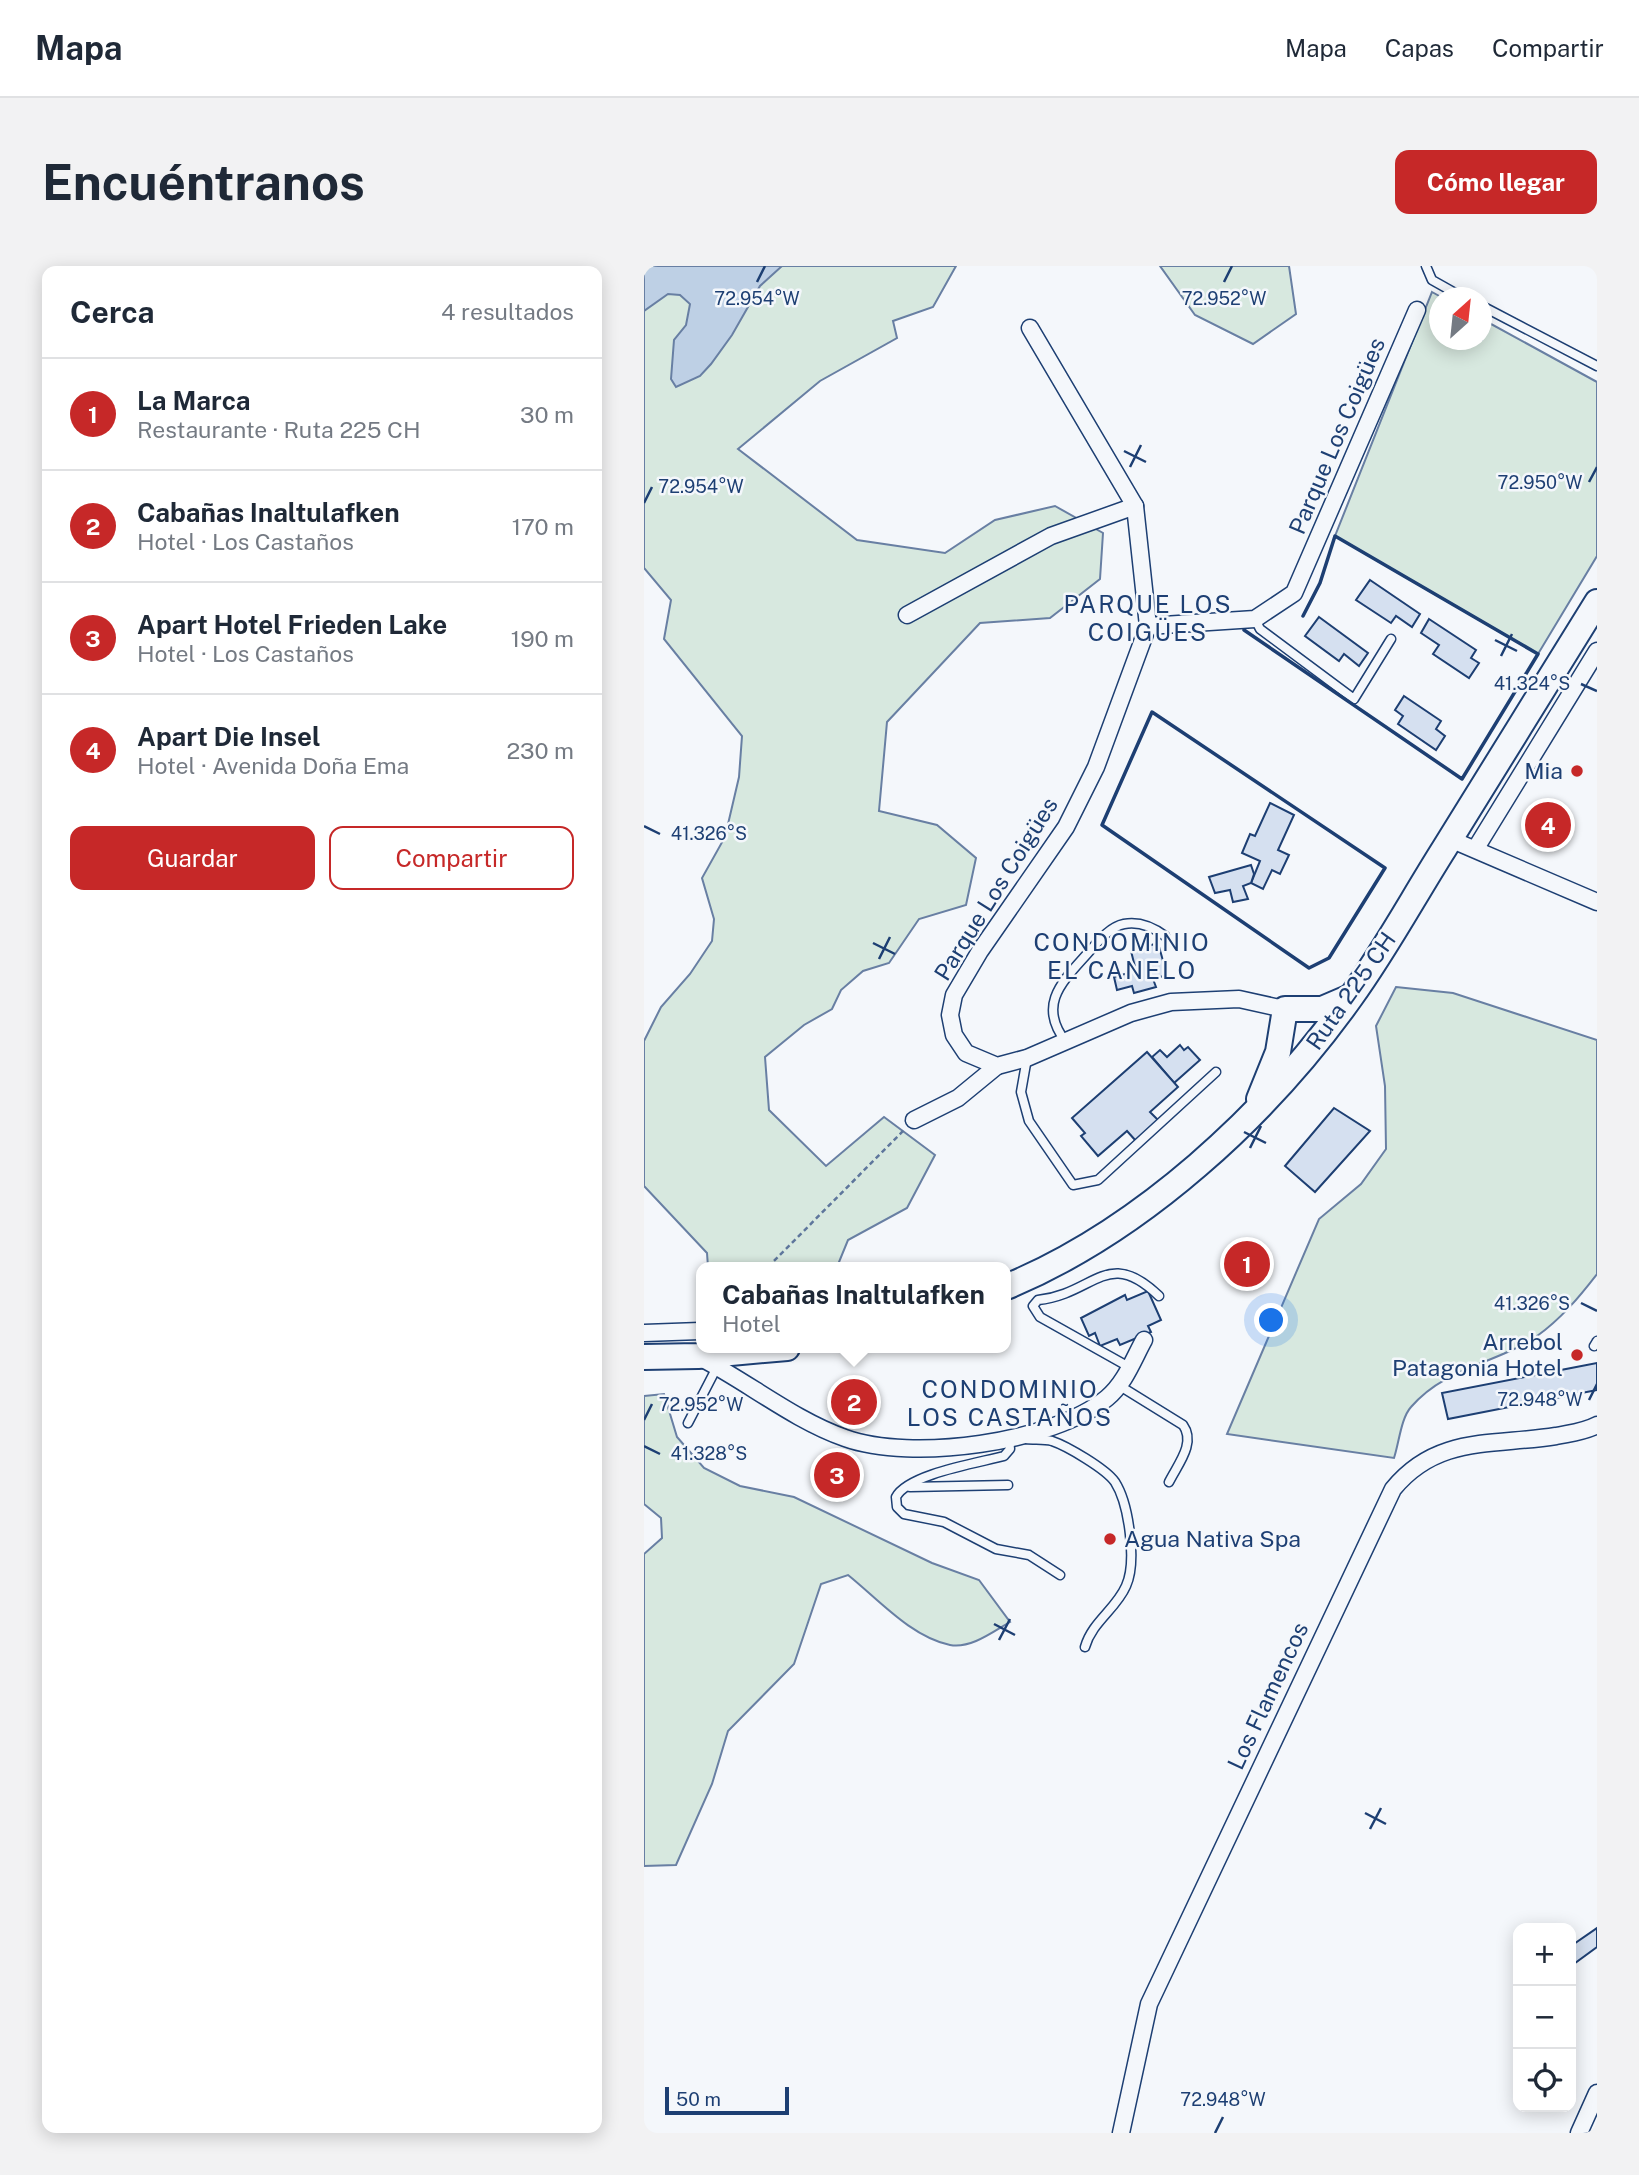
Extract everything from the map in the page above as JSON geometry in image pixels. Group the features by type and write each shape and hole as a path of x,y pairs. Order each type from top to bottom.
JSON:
{"main road":[{"name":"Ruta 225 CH","path":"1011,1284 1080,1248 1161,1194 1244,1122 1301,1063 1353,994 1597,602"},
{"path":"1244,1122 1271,1072 1285,1009 1322,1009 1353,994"},
{"path":"644,1357 707,1361 756,1353"}],"street":[{"name":"Parque Los Coigües","path":"1148,626 1255,619 1294,593 1417,310"},
{"name":"Parque Los Coigües","path":"997,1066 976,1060 959,1045 950,1015 954,995 980,951 1066,827 1096,767 1148,626 1135,506 1030,328"},
{"path":"906,615 1051,536 1135,506"},
{"path":"1476,848 1597,651"},
{"path":"1450,839 1593,895"},
{"path":"914,1120 958,1098 997,1066 1027,1058 1131,1013 1171,1002 1239,999 1285,1009 1330,1026"},
{"path":"644,1333 696,1331"},
{"path":"707,1361 815,1424 869,1445 914,1450 1008,1438 1063,1425 1094,1408 1120,1386 1143,1340"},
{"name":"Los Flamencos","path":"1121,2133 1149,2004 1393,1489 1424,1460 1453,1447 1536,1439 1580,1432 1597,1425"},
{"path":"1579,2133 1597,2093"}],"lane":[{"path":"1426,266 1432,281 1443,287"},
{"path":"1492,311 1597,366"},
{"path":"1255,619 1260,629 1353,699 1391,639"},
{"path":"1066,1042 1054,1020 1056,992 1099,940 1115,926 1126,924 1147,925 1165,936"},
{"path":"1027,1058 1021,1091 1030,1121 1073,1185 1098,1180 1216,1072"},
{"path":"1129,1367 1040,1317 1033,1306 1038,1300 1056,1298 1115,1272 1133,1275 1160,1296"},
{"path":"688,1423 707,1361"},
{"path":"1120,1386 1183,1425 1188,1433 1189,1441 1169,1482"},
{"path":"1060,1575 1029,1555 996,1549 944,1522 904,1514 897,1507 896,1497 906,1488 933,1474 1004,1456 1010,1449 1008,1438 1051,1441 1081,1456 1115,1482 1130,1531 1133,1556 1131,1571 1119,1599 1096,1624 1085,1647"},
{"path":"906,1488 1008,1485"}],"path":[{"path":"773,1262 914,1120"}],"shaded area":[{"path":"644,266 956,266 933,307 893,321 897,338 820,381 738,449 857,540 945,553 995,520 1055,506 1103,533 1100,579 1050,618 980,623 887,722 879,811 937,825 976,858 966,905 919,919 889,963 863,971 841,990 832,1009 804,1025 765,1057 769,1110 826,1166 884,1117 935,1155 907,1208 848,1240 839,1262 708,1262 707,1253 644,1186 644,1041 661,1007 690,974 712,941 714,919 702,878 725,837 739,777 742,736 664,639 671,600 644,568"},
{"path":"1160,266 1289,266 1296,314 1253,344 1195,315"},
{"path":"1429,300 1429,350 1492,350 1492,324 1597,382 1597,556 1538,654 1335,536"},
{"path":"1396,987 1453,993 1597,1040 1597,1274 1562,1315 1537,1336 1455,1374 1424,1394 1411,1407 1405,1418 1394,1458 1227,1434 1319,1219 1361,1184 1386,1149 1385,1086 1376,1026"},
{"path":"664,1394 677,1437 704,1468 740,1486 794,1497 932,1563 979,1580 1010,1622 974,1642 950,1645 936,1641 908,1626 848,1575 821,1584 794,1664 728,1731 712,1784 676,1865 644,1866 644,1554 662,1538 661,1518 644,1504 644,1396"}],"water":[{"path":"644,266 782,266 760,286 732,335 711,364 700,376 676,387 671,379 674,340 686,325 690,304 680,295 668,294 644,311"}],"building":[{"path":"1370,580 1420,614 1412,627 1396,616 1391,623 1356,600"},
{"path":"1319,617 1368,653 1359,666 1344,654 1339,661 1305,636"},
{"path":"1429,619 1476,650 1471,658 1479,663 1469,678 1433,654 1439,645 1421,633"},
{"path":"1404,696 1441,721 1436,729 1445,736 1436,750 1398,724 1403,716 1395,710"},
{"path":"1270,803 1294,815 1278,850 1289,855 1280,874 1272,870 1263,889 1251,883 1260,861 1242,853 1250,834 1255,836"},
{"path":"1251,865 1254,874 1251,883 1243,886 1248,899 1233,902 1230,890 1215,893 1209,877"},
{"path":"1158,943 1167,975 1153,979 1156,987 1134,993 1132,986 1117,990 1114,977 1136,971 1131,951"},
{"path":"1180,1045 1184,1050 1188,1047 1200,1060 1174,1083 1152,1057 1160,1050 1167,1057"},
{"path":"1147,1052 1178,1087 1150,1112 1159,1121 1136,1141 1127,1131 1098,1156 1081,1136 1085,1133 1072,1118"},
{"path":"1334,1108 1370,1131 1315,1192 1285,1166"},
{"path":"1148,1291 1161,1320 1148,1326 1151,1332 1120,1345 1117,1339 1100,1346 1095,1333 1089,1336 1081,1318 1125,1295 1127,1300"},
{"path":"1597,1363 1597,1390 1448,1419 1442,1393"},
{"path":"1597,1928 1597,1947 1576,1962 1576,1943"}],"wall":[{"path":"1244,630 1462,779 1538,654 1335,536 1320,583 1303,616"},
{"path":"1152,712 1385,868 1329,958 1309,968 1102,825 1152,712"}],"place":[{"name":"Mia","path":"1577,771"},
{"name":"Apart Die Insel","path":"1548,825"},
{"name":"La Marca","path":"1247,1264"},
{"name":"Arrebol Patagonia Hotel","path":"1577,1355"},
{"name":"Cabañas Inaltulafken","path":"854,1402"},
{"name":"Apart Hotel Frieden Lake","path":"837,1475"},
{"name":"Agua Nativa Spa","path":"1110,1539"}],"district":[{"name":"PARQUE LOS COIGÜES","path":"1148,619"},
{"name":"CONDOMINIO EL CANELO","path":"1122,957"},
{"name":"CONDOMINIO LOS CASTAÑOS","path":"1010,1404"}]}
